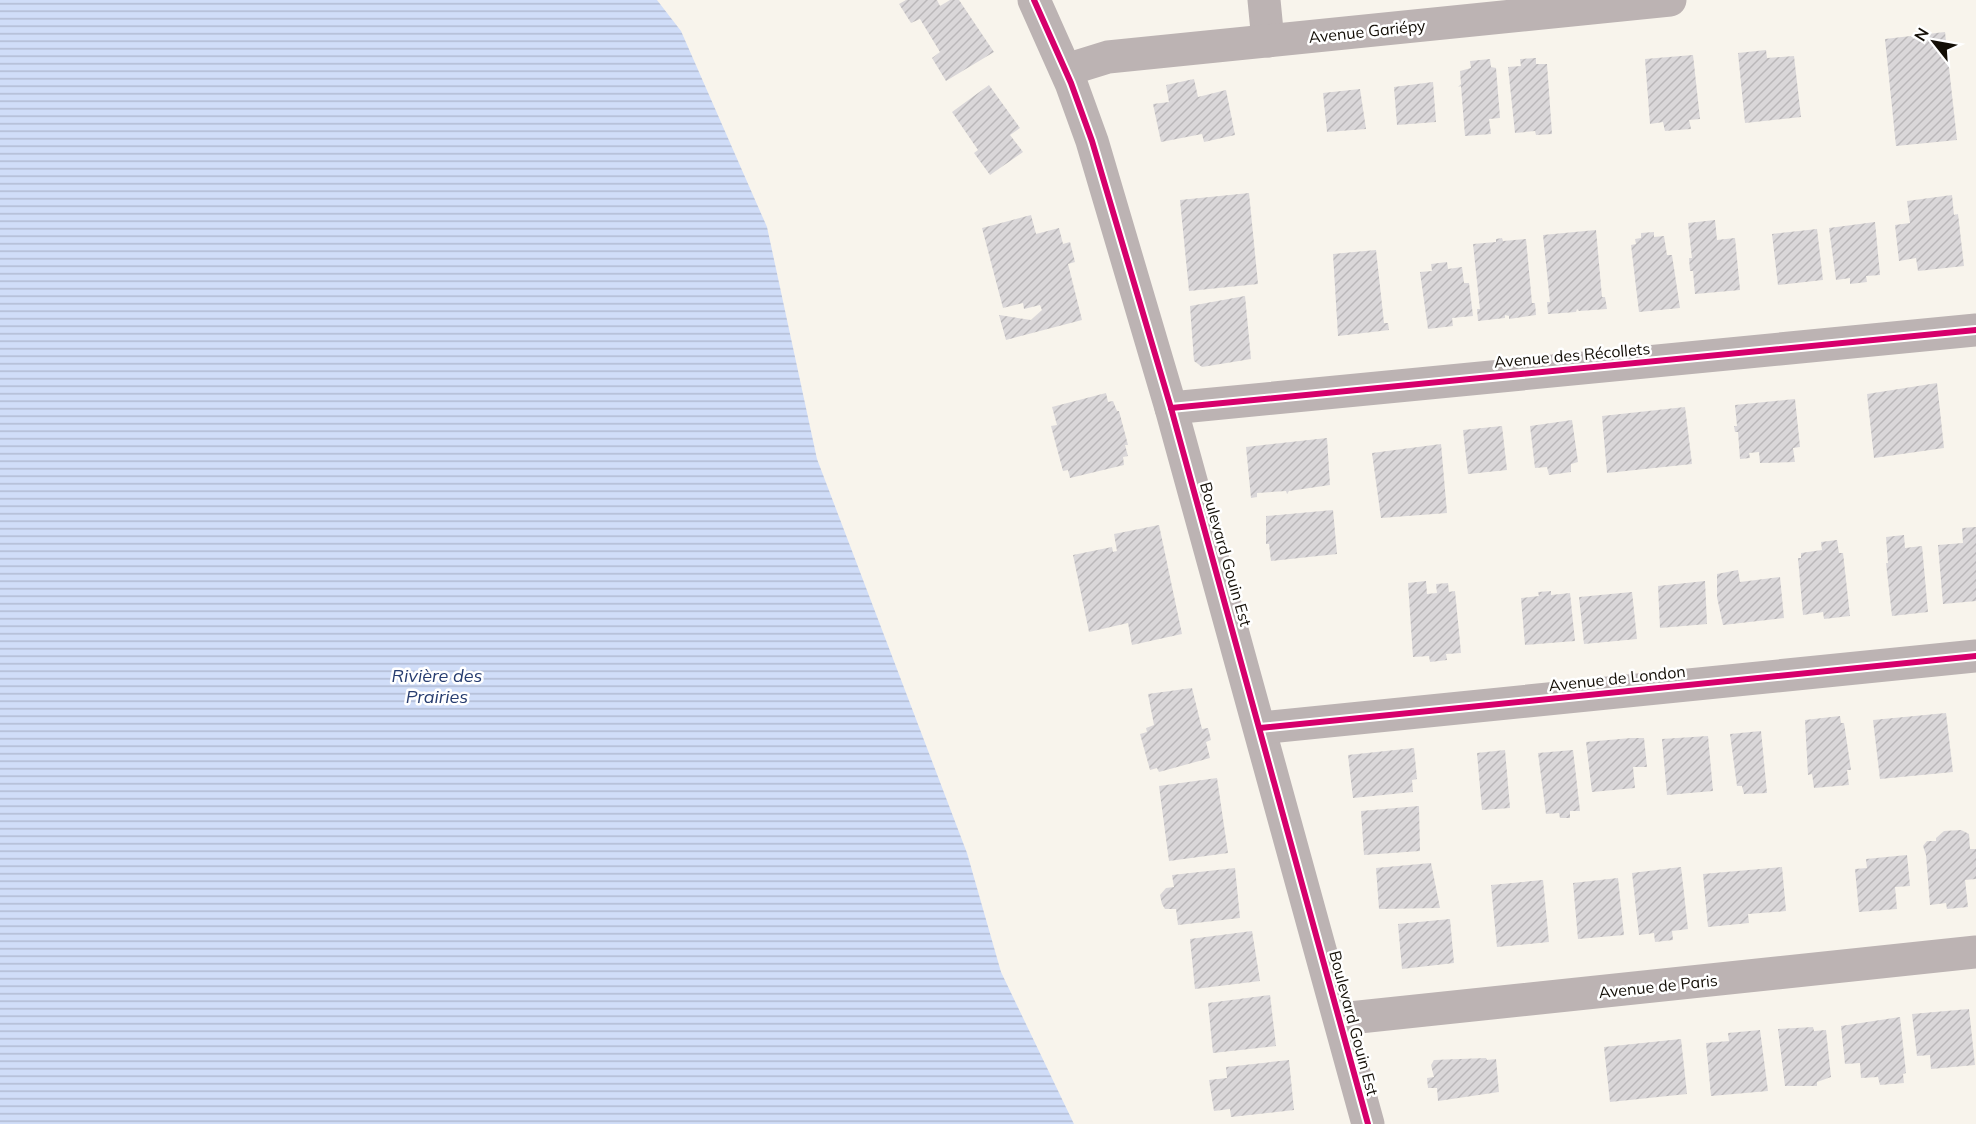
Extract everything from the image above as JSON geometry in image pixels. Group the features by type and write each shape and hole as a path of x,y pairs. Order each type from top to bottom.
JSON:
{"street":[{"name":"Boulevard Gouin Est","path":"1034,0 1066,70 1092,141 1171,408 1368,1124"},
{"path":"1263,0 1268,41"},
{"name":"Avenue Gariépy","path":"1066,70 1108,57 1599,4 1670,0"},
{"name":"Avenue des Récollets","path":"1171,408 1976,330"},
{"name":"Avenue de London","path":"1260,728 1976,656"},
{"name":"Avenue de Paris","path":"1340,1019 1976,952"}],"water":[{"name":"Rivière des Prairies","path":"0,0 657,0 681,31 767,227 817,459 967,853 1001,972 1074,1124 0,1124"}],"building":[{"path":"906,0 937,0 940,6 950,0 959,0 994,52 946,81 932,58 940,52 920,19 911,23 899,4"},
{"path":"1945,32 1957,140 1896,146 1885,39"},
{"path":"1766,50 1767,58 1794,56 1801,117 1745,123 1738,53"},
{"path":"1693,55 1700,119 1689,120 1691,129 1665,131 1663,122 1650,124 1645,59"},
{"path":"1536,58 1536,64 1547,64 1552,134 1536,135 1535,131 1515,133 1508,67 1521,66 1520,59"},
{"path":"1490,59 1491,67 1496,68 1500,118 1489,119 1491,134 1465,136 1461,86 1458,87 1461,84 1460,71 1471,68 1470,61"},
{"path":"1194,79 1198,97 1226,90 1235,135 1204,142 1202,134 1161,142 1153,104 1169,102 1166,85"},
{"path":"1433,82 1436,122 1397,125 1394,87"},
{"path":"989,85 1020,128 1010,135 1023,152 990,175 974,153 978,150 952,112"},
{"path":"1360,89 1366,129 1327,132 1323,93"},
{"path":"1249,193 1258,284 1189,291 1180,200"},
{"path":"1952,195 1954,215 1958,214 1964,266 1918,271 1916,258 1899,261 1895,225 1910,223 1907,201"},
{"path":"1031,215 1036,234 1059,228 1063,244 1070,242 1075,262 1068,264 1082,320 1006,340 999,315 1031,320 1042,310 1040,305 1024,309 1023,303 1003,308 982,228"},
{"path":"1715,220 1717,240 1735,238 1740,290 1695,294 1693,271 1690,271 1689,258 1692,258 1688,223"},
{"path":"1875,222 1880,275 1866,276 1867,282 1850,284 1850,278 1836,280 1829,228"},
{"path":"1817,229 1823,280 1778,285 1772,234"},
{"path":"1596,230 1602,297 1605,297 1607,309 1579,311 1577,309 1576,312 1548,314 1547,302 1550,302 1543,235"},
{"path":"1654,232 1654,237 1664,236 1667,255 1672,255 1680,308 1639,312 1631,245 1636,244 1635,239 1641,238 1641,233"},
{"path":"1502,238 1503,241 1526,239 1532,303 1535,303 1536,315 1509,319 1509,316 1505,315 1505,318 1478,321 1477,309 1480,309 1473,244 1496,242 1496,239"},
{"path":"1376,250 1384,323 1388,323 1389,330 1338,336 1333,254"},
{"path":"1447,262 1448,269 1462,267 1464,283 1469,283 1473,316 1452,318 1453,326 1428,329 1420,272 1432,271 1431,264"},
{"path":"1245,296 1251,359 1202,367 1194,361 1190,306"},
{"path":"1937,383 1944,448 1874,458 1867,394"},
{"path":"1106,393 1108,402 1113,401 1119,411 1128,445 1125,445 1128,456 1123,457 1124,465 1070,478 1068,470 1063,471 1051,426 1057,425 1052,407"},
{"path":"1795,399 1800,447 1793,448 1795,462 1760,463 1759,452 1749,453 1750,458 1740,459 1738,432 1735,432 1734,426 1737,426 1735,405"},
{"path":"1685,407 1692,464 1607,473 1602,416"},
{"path":"1572,420 1578,462 1571,464 1571,472 1549,475 1547,467 1535,468 1530,426"},
{"path":"1502,426 1507,470 1468,474 1463,430"},
{"path":"1327,438 1330,485 1289,491 1287,494 1286,491 1257,493 1257,497 1251,498 1246,447"},
{"path":"1441,444 1447,513 1381,518 1372,453"},
{"path":"1333,510 1337,554 1271,561 1269,544 1266,544 1266,516"},
{"path":"1159,525 1182,634 1132,645 1128,623 1089,632 1073,555 1112,547 1113,552 1117,551 1114,534"},
{"path":"1976,527 1976,601 1943,604 1938,545 1963,543 1962,528"},
{"path":"1904,535 1905,548 1922,546 1928,612 1892,616 1886,563 1888,563 1886,537"},
{"path":"1837,540 1839,553 1843,553 1850,616 1824,619 1823,612 1803,615 1798,558 1801,558 1801,553 1822,550 1821,542"},
{"path":"1738,570 1740,582 1780,577 1784,618 1723,625 1717,597 1717,574"},
{"path":"1426,581 1427,594 1437,593 1436,584 1448,583 1449,592 1455,591 1461,653 1446,654 1447,660 1430,662 1429,656 1413,657 1408,583"},
{"path":"1705,581 1707,624 1660,628 1658,586"},
{"path":"1551,591 1551,595 1570,593 1575,641 1525,645 1521,598 1539,596 1538,592"},
{"path":"1632,592 1637,639 1584,644 1579,597"},
{"path":"1192,688 1202,729 1208,728 1211,740 1206,742 1210,758 1159,772 1157,768 1150,770 1140,734 1147,732 1146,728 1154,725 1148,694"},
{"path":"1946,713 1953,772 1880,779 1873,720"},
{"path":"1840,716 1841,723 1844,723 1851,770 1847,770 1849,785 1814,788 1812,774 1808,775 1805,720"},
{"path":"1761,731 1767,793 1744,794 1742,786 1737,786 1730,734"},
{"path":"1708,736 1713,791 1667,795 1662,739"},
{"path":"1644,738 1647,767 1633,767 1635,788 1592,792 1586,742"},
{"path":"1414,748 1417,779 1412,780 1413,792 1353,798 1348,755"},
{"path":"1505,750 1510,808 1482,810 1477,753"},
{"path":"1573,750 1580,811 1570,811 1570,818 1560,818 1559,813 1546,814 1538,753"},
{"path":"1217,778 1228,853 1169,861 1159,786"},
{"path":"1419,806 1420,851 1364,855 1361,811"},
{"path":"1961,830 1969,834 1970,849 1976,849 1976,879 1965,880 1968,907 1947,909 1946,903 1930,905 1926,855 1923,846 1927,841 1936,841 1936,838 1944,831"},
{"path":"1907,855 1910,886 1895,887 1897,909 1859,912 1855,869 1867,868 1866,859"},
{"path":"1431,863 1440,908 1379,909 1376,868"},
{"path":"1681,867 1688,929 1672,931 1673,940 1655,942 1654,933 1639,935 1632,873"},
{"path":"1782,867 1786,911 1748,914 1749,923 1708,927 1703,874"},
{"path":"1235,868 1240,918 1178,925 1176,909 1165,909 1162,904 1160,895 1166,888 1174,887 1172,875"},
{"path":"1618,878 1624,935 1578,939 1573,883"},
{"path":"1543,880 1549,942 1497,947 1491,885"},
{"path":"1450,919 1454,963 1402,969 1398,924"},
{"path":"1252,931 1260,981 1195,989 1190,939"},
{"path":"1270,995 1276,1046 1213,1053 1208,1003"},
{"path":"1969,1009 1975,1065 1931,1069 1930,1055 1917,1056 1912,1014"},
{"path":"1900,1017 1906,1073 1903,1074 1904,1083 1880,1085 1878,1077 1861,1078 1860,1063 1845,1064 1841,1026"},
{"path":"1813,1027 1814,1031 1826,1030 1831,1077 1817,1082 1817,1086 1785,1086 1778,1029"},
{"path":"1760,1030 1768,1091 1711,1096 1706,1043 1729,1041 1728,1033"},
{"path":"1681,1039 1687,1094 1610,1102 1604,1047"},
{"path":"1486,1058 1487,1060 1496,1059 1499,1092 1438,1101 1437,1088 1428,1088 1427,1078 1434,1077 1431,1065 1434,1060"},
{"path":"1289,1060 1294,1110 1231,1117 1230,1109 1214,1111 1209,1080 1227,1078 1226,1067"}],"cycle path":[{"path":"1034,0 1071,83 1092,141 1171,408 1368,1124"},
{"path":"1171,408 1976,330"},
{"path":"1260,728 1976,656"}]}
